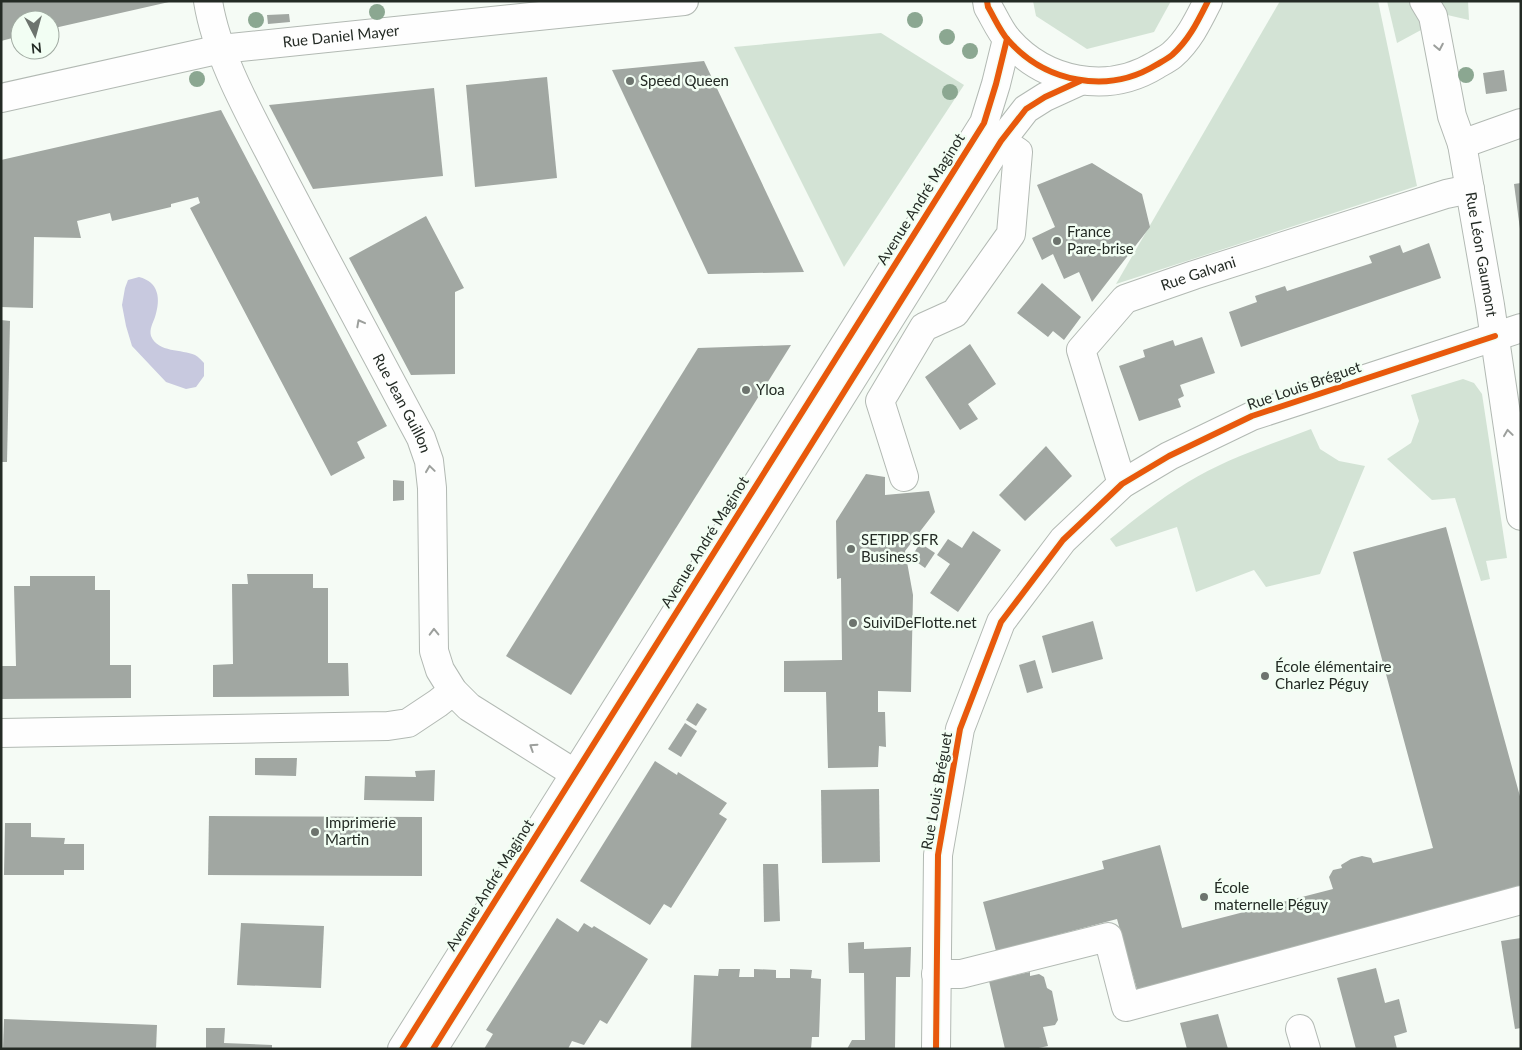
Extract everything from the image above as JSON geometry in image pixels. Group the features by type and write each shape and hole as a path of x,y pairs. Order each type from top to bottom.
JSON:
{"main road":[{"name":"Rue Jean Guillon","path":"208,1 221,49 243,100 421,438 429,461 432,488 434,652 440,670 453,691 470,707 574,773"},
{"name":"Rue Daniel Mayer","path":"1,98 221,49 684,1"},
{"path":"987,1 988,7 1007,39 1027,59 1052,73 1080,81 1112,81 1144,72 1164,60 1193,31 1208,1"},
{"name":"Rue Léon Gaumont","path":"1424,1 1433,16 1452,116 1462,144 1495,336 1521,516"},
{"name":"Avenue André Maginot","path":"402,1049 984,122 1007,39"},
{"path":"433,1049 1001,141 1026,109 1045,96 1080,81"},
{"path":"1462,144 1521,123"},
{"path":"904,477 880,401 924,327 955,313 1011,234 1018,152 1001,141"},
{"name":"Rue Galvani","path":"1122,484 1081,350 1125,299 1408,206 1470,188"},
{"name":"Rue Louis Bréguet","path":"936,1049 938,855 960,729 1001,622 1063,540 1122,484 1169,456 1252,416 1521,328"},
{"path":"1,733 388,726 408,723 453,691"},
{"path":"936,974 961,974 1108,937 1126,1006 1521,900"}],"green space":[{"path":"1033,1 1171,1 1154,32 1087,49 1036,16"},
{"path":"1280,1 1378,1 1417,186 1116,284"},
{"path":"1387,1 1411,1 1418,16 1421,30 1397,43"},
{"path":"1438,1 1468,1 1469,20 1443,14"},
{"path":"881,33 964,85 844,267 734,47"},
{"path":"1463,379 1474,383 1482,394 1507,558 1486,561 1490,579 1481,581 1455,498 1432,500 1387,459 1411,443 1419,421 1411,395"},
{"path":"1311,429 1320,449 1339,461 1365,466 1320,574 1266,587 1254,570 1196,592 1177,527 1116,547 1110,539 1158,502 1202,474 1248,453"}],"water":[{"path":"139,277 151,283 157,292 157,310 150,331 154,341 165,348 195,355 204,363 204,376 196,387 186,389 166,382 132,346 122,305 128,280"}],"building":[{"path":"1,1 169,1 60,27 60,10 10,10 10,39 1,41"},
{"path":"289,14 290,22 268,24 267,15"},
{"path":"704,61 804,272 708,274 612,70"},
{"path":"1504,70 1507,91 1486,94 1483,73"},
{"path":"547,77 557,178 475,187 466,85"},
{"path":"434,88 443,176 313,189 269,105"},
{"path":"221,110 387,426 357,442 365,458 331,476 190,208 200,203 198,197 171,204 171,207 112,221 110,213 77,221 81,238 34,237 33,308 1,307 1,160"},
{"path":"1092,163 1142,194 1150,227 1092,302 1079,272 1064,279 1053,254 1042,260 1032,238 1055,227 1037,185"},
{"path":"1521,183 1521,229 1520,229 1514,184"},
{"path":"426,216 464,288 455,292 455,374 411,375 349,258"},
{"path":"1429,243 1441,278 1241,347 1229,312 1257,302 1255,296 1285,286 1287,291 1372,263 1369,256 1400,245 1403,253"},
{"path":"1042,283 1081,317 1064,340 1053,331 1048,337 1017,313"},
{"path":"1,320 10,321 7,462 1,462"},
{"path":"1202,337 1215,373 1180,385 1184,396 1178,399 1181,407 1139,421 1119,366 1145,357 1143,350 1173,340 1175,346"},
{"path":"970,344 996,384 968,404 978,419 960,430 925,377"},
{"path":"791,345 571,695 506,656 698,348"},
{"path":"1046,446 1072,476 1025,521 999,495"},
{"path":"866,474 885,477 885,495 929,491 935,512 905,551 913,595 911,692 878,691 878,712 885,712 886,747 879,746 878,767 828,768 826,692 784,692 784,661 842,660 841,578 837,579 836,521"},
{"path":"393,480 404,481 404,500 393,501"},
{"path":"1446,527 1521,800 1521,889 1138,993 1117,919 996,951 983,902 1104,869 1102,861 1160,845 1182,928 1333,889 1329,877 1333,870 1342,868 1341,865 1351,859 1362,856 1371,858 1373,863 1433,848 1353,552"},
{"path":"973,531 1001,550 958,612 930,593 950,564 937,555 948,539 962,548"},
{"path":"920,543 935,553 925,568 911,558"},
{"path":"247,574 313,574 313,588 328,588 328,663 348,663 349,696 213,697 213,665 233,664 232,584 248,584"},
{"path":"30,576 95,576 95,590 110,590 110,665 131,665 131,698 1,699 1,666 16,666 14,586 30,586"},
{"path":"1093,621 1103,659 1052,673 1042,636"},
{"path":"1035,660 1043,688 1027,693 1019,665"},
{"path":"697,703 707,709 696,726 686,720"},
{"path":"685,723 697,731 681,757 668,749"},
{"path":"255,758 297,758 296,776 255,775"},
{"path":"655,761 677,775 678,772 727,803 719,814 727,819 671,908 664,904 650,925 580,881"},
{"path":"435,770 434,801 364,800 365,776 416,777 415,771"},
{"path":"879,789 880,862 822,863 821,790"},
{"name":"Imprimerie Martin","path":"209,816 422,817 422,876 208,875"},
{"path":"5,823 31,823 31,837 65,838 64,844 84,844 84,870 64,870 64,875 4,875"},
{"path":"763,864 778,864 780,921 764,922"},
{"path":"557,918 578,932 584,923 592,928 594,926 648,959 607,1024 600,1020 584,1045 572,1041 568,1049 484,1049 493,1034 486,1030"},
{"path":"241,923 324,926 321,988 237,985"},
{"path":"1521,938 1521,1028 1515,1029 1501,941"},
{"path":"864,942 864,949 911,947 910,977 896,977 895,1049 847,1049 852,1040 865,1040 864,973 849,973 848,943"},
{"path":"1376,968 1385,1003 1399,999 1407,1032 1394,1036 1397,1049 1356,1049 1337,978"},
{"path":"719,969 740,969 739,977 754,977 754,969 776,970 776,978 790,978 790,969 812,970 811,978 821,979 819,1037 812,1037 811,1049 691,1049 694,975 718,976"},
{"path":"1030,972 1030,976 1039,974 1044,977 1047,988 1052,991 1058,1020 1055,1025 1043,1027 1048,1046 1034,1049 1005,1049 989,981"},
{"path":"1218,1014 1228,1049 1187,1049 1180,1023"},
{"path":"4,1019 157,1025 156,1049 3,1049"},
{"path":"206,1028 225,1028 224,1043 272,1045 272,1049 206,1049"}],"cycle path":[{"path":"987,1 988,7 1002,32 1023,54 1040,66 1058,74 1078,80 1097,81 1117,80 1137,74 1170,56 1188,37 1208,1"},
{"path":"402,1049 984,123 1007,39"},
{"path":"433,1049 1001,141 1026,109 1045,97 1080,81"},
{"path":"936,1049 938,855 960,729 1001,622 1063,540 1122,484 1169,456 1252,416 1495,336"}],"place":[{"name":"Speed Queen","path":"630,81"},
{"name":"France Pare-brise","path":"1057,241"},
{"name":"Yloa","path":"746,390"},
{"name":"SETIPP SFR Business","path":"851,549"},
{"name":"SuiviDeFlotte.net","path":"853,623"},
{"name":"École élémentaire Charlez Péguy","path":"1265,676"},
{"name":"Imprimerie Martin","path":"315,832"},
{"name":"École maternelle Péguy","path":"1204,897"}]}
